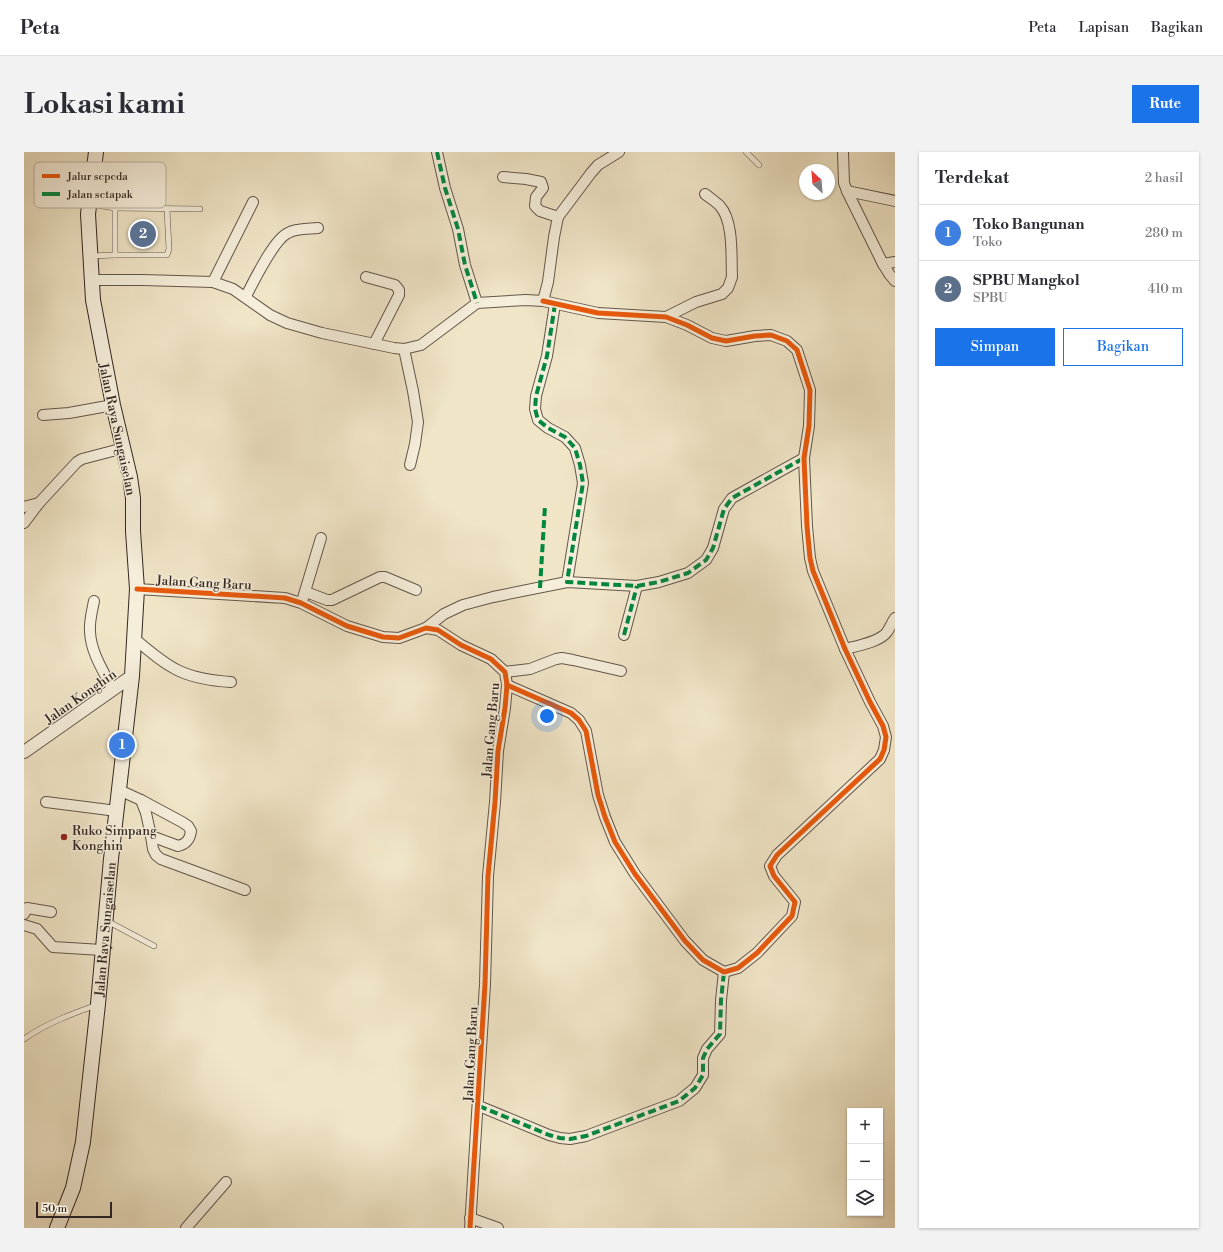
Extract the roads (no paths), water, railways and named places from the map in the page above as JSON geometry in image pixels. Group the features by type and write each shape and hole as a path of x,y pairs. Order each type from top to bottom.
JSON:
{"main road":[{"name":"Jalan Raya Sungaiselan","path":"95,162 96,152"},
{"name":"Jalan Raya Sungaiselan","path":"57,1228 73,1188 83,1142 98,1004 105,920 132,676 137,589 133,498 130,477 113,405 95,314 91,280 89,208"}],"street":[{"path":"437,152 445,188 458,229 465,265 477,303"},
{"path":"543,301 548,282 558,217 598,165 619,152"},
{"path":"843,152 843,176 847,191 883,264 895,281"},
{"path":"503,177 541,182 543,188 536,197 535,206 540,211 558,217"},
{"path":"847,191 895,201"},
{"path":"666,317 696,302 722,294 730,284 732,277 730,229 726,216 720,206 705,194"},
{"path":"213,282 253,202"},
{"path":"246,296 263,264 282,236 289,232 318,228"},
{"path":"883,264 895,262"},
{"path":"366,278 395,286 397,287 399,293 374,344"},
{"path":"91,280 213,282 233,289 246,296 277,319 287,323 322,333 404,350 420,345 477,303 526,300 543,301 598,313 666,317 687,325 712,338 726,341 771,335 787,341 798,350 810,390 809,426 804,458 807,526 813,571 845,649 883,726 886,737 884,750 880,759 777,855 770,866 774,876 795,902 792,916 757,953 738,968 724,972 703,960 685,941 635,874 615,842 598,795 586,731 579,720 571,713 507,685"},
{"path":"555,304 548,356 536,396 535,409 538,420 548,428 565,437 576,448 580,465 583,483 568,582"},
{"path":"404,350 418,422 410,465"},
{"path":"43,415 68,413 113,405"},
{"path":"24,523 39,503 82,459 124,448"},
{"path":"426,628 444,614 463,605 493,597 568,582 637,586 659,582 688,573 706,560 713,548 724,509 732,498 804,458"},
{"path":"24,507 39,503"},
{"path":"301,603 306,592 321,538"},
{"path":"306,592 327,600 332,600 380,577 385,577 416,590"},
{"path":"624,635 637,586"},
{"name":"Jalan Gang Baru","path":"137,589 285,598 301,603 347,626 383,637 398,638 426,628 438,630 461,645 491,659 505,672 507,685 498,751 488,876 485,984 479,1106 470,1223"},
{"path":"94,601 90,630 91,640 95,654 113,690"},
{"path":"845,649 862,645 880,638 887,632 895,618"},
{"path":"135,639 166,664 179,672 196,678 231,682"},
{"path":"505,672 530,669 562,658 621,671"},
{"name":"Jalan Konghin","path":"24,752 132,676"},
{"path":"119,790 182,822 188,826 191,831 190,838 187,842 178,846 152,836"},
{"path":"141,800 146,813 152,836 153,849 156,855 161,859 245,890"},
{"path":"46,802 117,811"},
{"path":"24,914 27,908 51,912"},
{"path":"24,926 37,929 53,947 102,950"},
{"path":"479,1106 549,1135 570,1139 586,1136 679,1101 695,1088 703,1075 703,1058 707,1049 720,1034 724,972"},
{"path":"186,1228 226,1182"},
{"path":"470,1223 498,1228"}],"lane":[{"path":"746,152 759,165"},
{"path":"115,255 115,208 200,209"},
{"path":"90,256 167,255 169,249 167,209"},
{"path":"105,920 154,946"},
{"path":"24,1039 62,1017 98,1004"}],"place":[{"name":"SPBU Mangkol","path":"143,234"},
{"name":"Toko Bangunan","path":"122,745"},
{"name":"Ruko Simpang Konghin","path":"64,837"}]}
